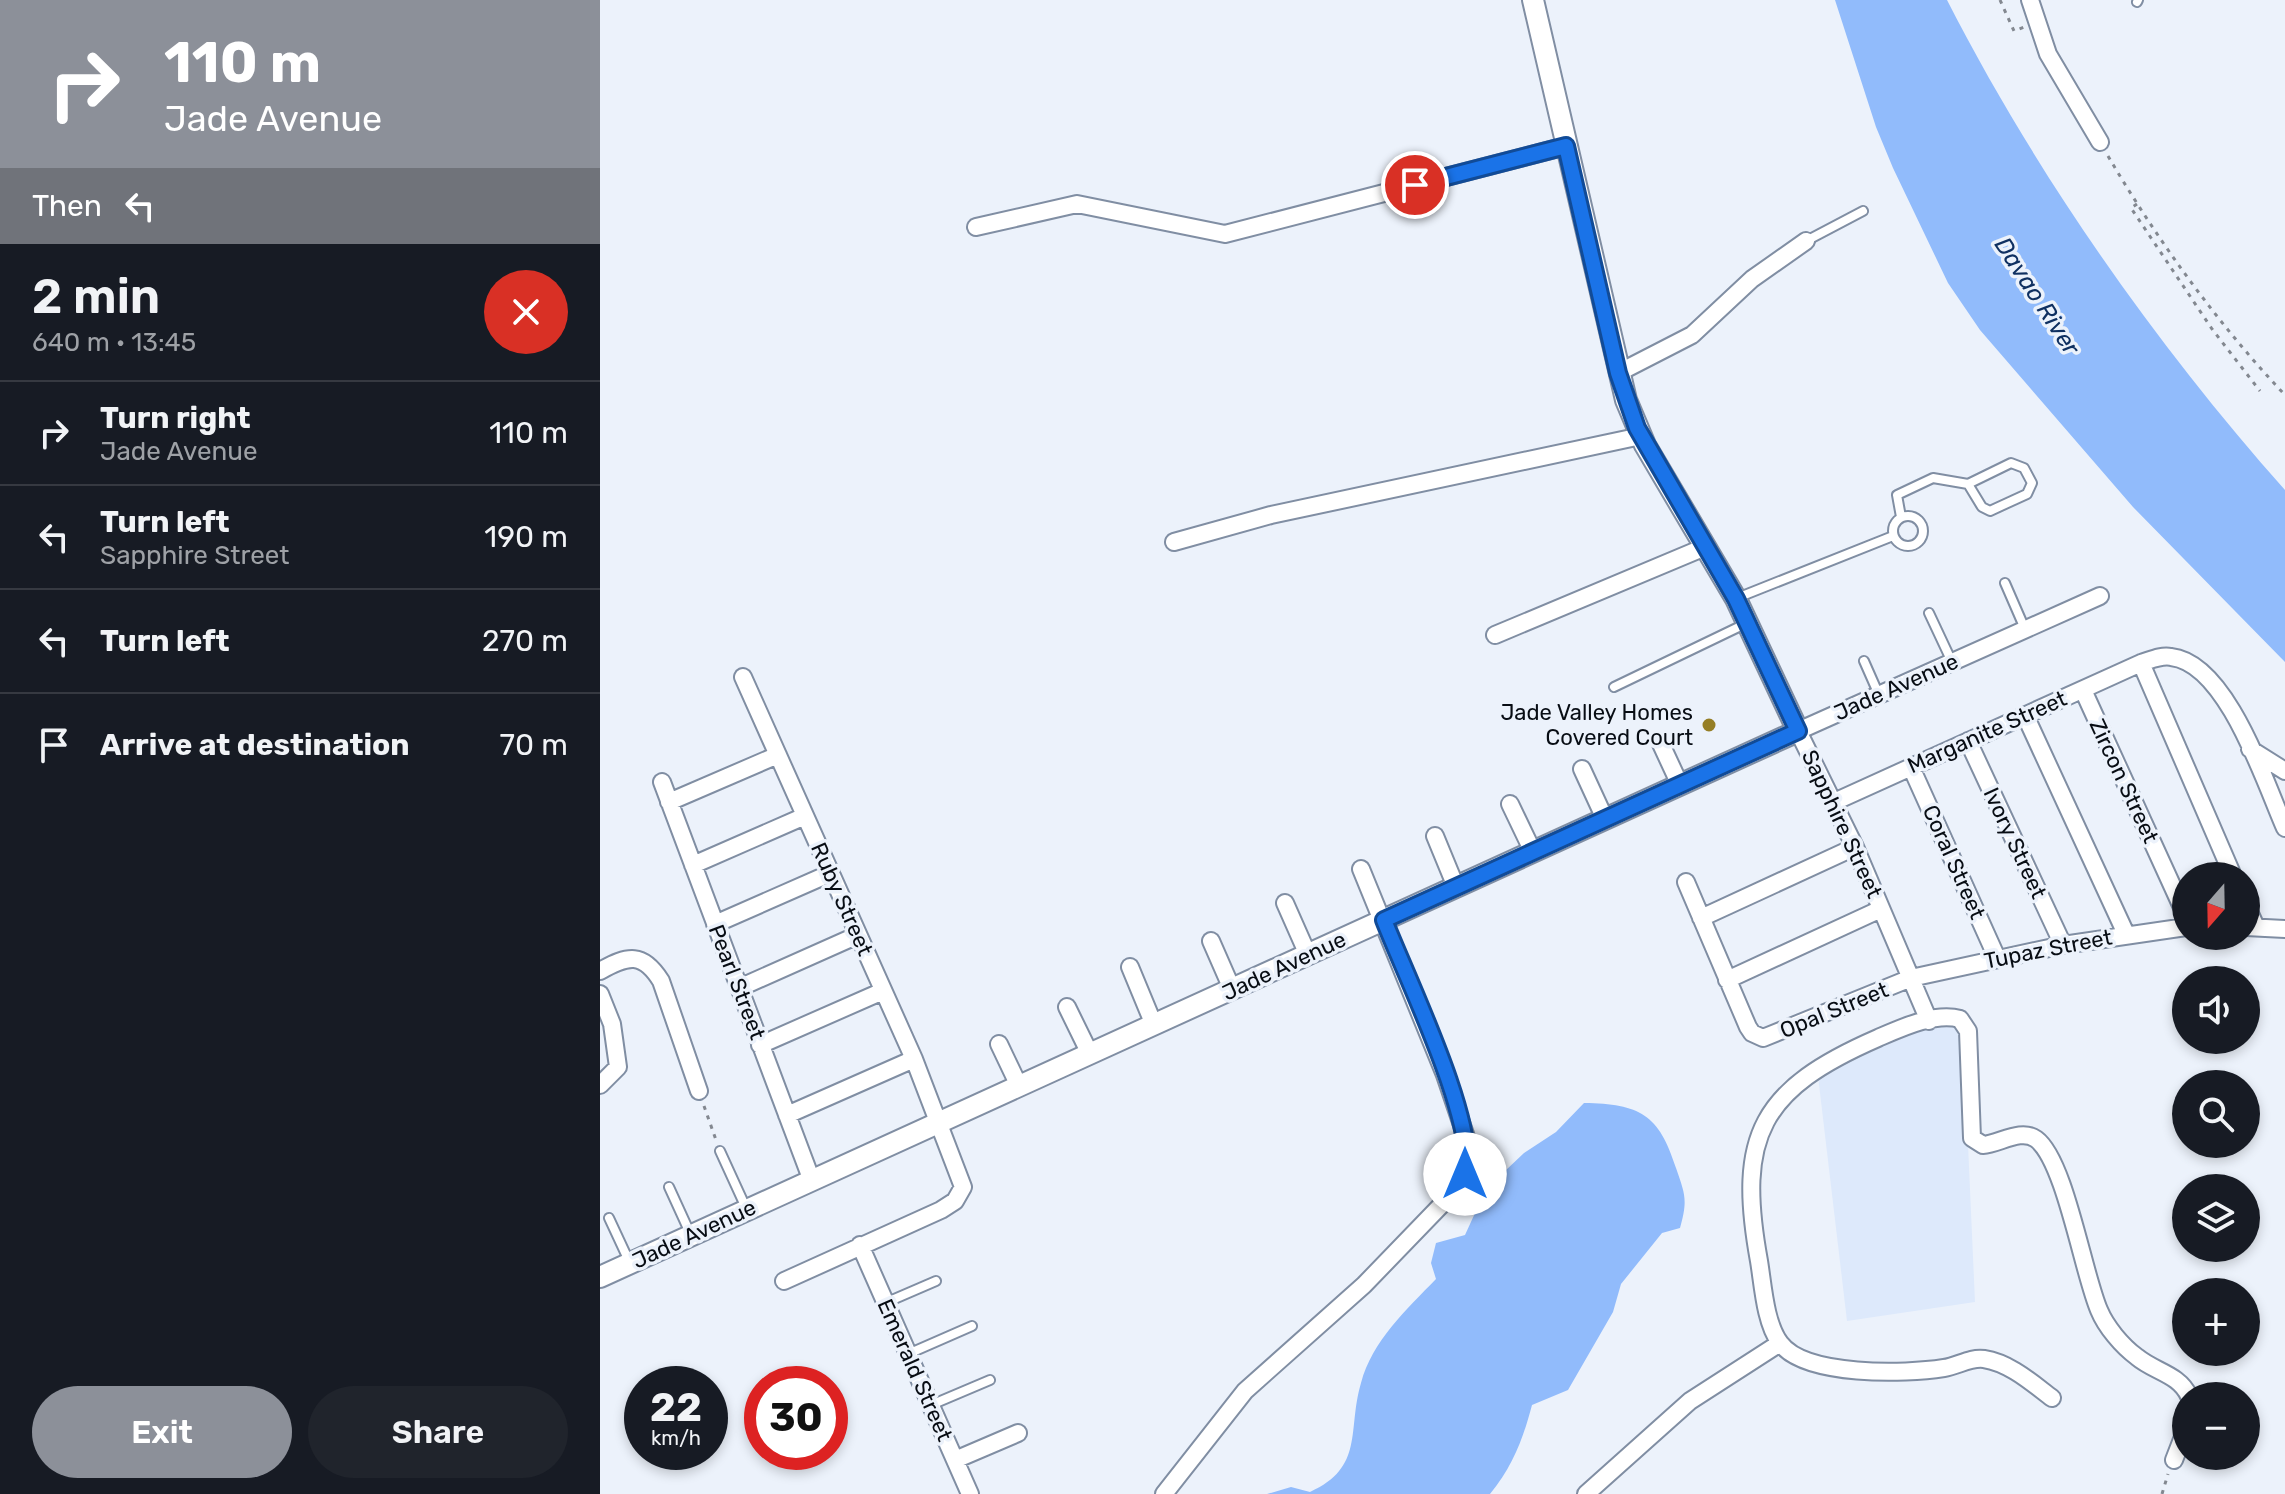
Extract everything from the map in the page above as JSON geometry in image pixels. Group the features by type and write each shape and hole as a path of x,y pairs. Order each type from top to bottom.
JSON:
{"street":[{"name":"Sapphire Street","path":"1533,0 1618,373 1641,436 1748,623 1855,847 1929,1021"},
{"path":"2030,0 2048,54 2100,142"},
{"path":"976,227 1077,204 1225,234 1566,146"},
{"path":"1618,373 1692,335 1752,279 1806,241"},
{"path":"1174,542 1271,515 1641,436"},
{"path":"1495,635 1705,547"},
{"name":"Jade Avenue","path":"600,1277 2100,596"},
{"path":"2227,862 2141,663 2164,656 2190,664 2232,708 2285,828"},
{"name":"Marganite Street","path":"1834,802 2141,663"},
{"name":"Ruby Street","path":"743,677 914,1059 961,1179 962,1194 941,1210 860,1245"},
{"name":"Zircon Street","path":"2083,690 2172,885"},
{"path":"2025,715 2126,934"},
{"name":"Ivory Street","path":"1968,741 2063,945"},
{"path":"1661,744 1680,785"},
{"path":"2250,749 2285,771"},
{"path":"669,802 778,755"},
{"name":"Coral Street","path":"1911,767 1997,958"},
{"path":"1582,769 1605,819"},
{"name":"Pearl Street","path":"662,782 812,1181"},
{"path":"1510,804 1533,852"},
{"path":"693,865 805,816"},
{"path":"1435,836 1456,887"},
{"path":"1701,918 1855,847"},
{"path":"1164,1494 1245,1391 1364,1285 1449,1197 1465,1174 1467,1140 1445,1075 1361,869"},
{"path":"715,924 831,873"},
{"path":"1686,882 1727,980 1881,909"},
{"path":"1285,903 1308,955"},
{"path":"2260,928 2285,929"},
{"name":"Tupaz Street","path":"1911,978 2063,945 2172,929"},
{"path":"739,988 858,935"},
{"path":"1211,941 1232,989"},
{"path":"600,971 614,963 636,959 646,961 654,969 699,1091"},
{"path":"1130,967 1154,1025"},
{"name":"Opal Street","path":"1727,980 1748,1027 1757,1036 1770,1037 1911,978"},
{"path":"760,1045 883,991"},
{"path":"600,994 612,1024 618,1067 600,1085"},
{"path":"1067,1007 1090,1054"},
{"path":"2052,1398 2015,1371 1983,1358 1926,1370 1852,1370 1813,1362 1780,1343 1769,1313 1757,1249 1752,1162 1762,1128 1776,1104 1822,1068 1859,1046 1951,1016 1966,1024 1972,1138 1983,1145 2026,1135 2036,1138 2046,1150 2058,1175 2099,1312 2117,1338 2137,1358 2179,1382"},
{"path":"999,1044 1019,1086"},
{"path":"787,1115 914,1059"},
{"path":"784,1281 860,1245"},
{"name":"Emerald Street","path":"860,1245 970,1494"},
{"path":"1586,1494 1690,1401 1780,1343"},
{"path":"955,1460 1018,1433"}],"lane":[{"path":"1806,241 1863,211"},
{"path":"1901,517 1895,501 1901,492 1933,478 1968,484 2011,463 2024,468 2032,483 2027,494 1990,511 1982,507 1968,484"},
{"path":"1901,517 1917,518 1923,534 1912,546 1901,544 1893,536 1893,525 1901,517"},
{"path":"1736,599 1893,536"},
{"path":"2005,583 2025,629"},
{"path":"1929,613 1952,662"},
{"path":"1614,687 1748,623"},
{"path":"1864,661 1879,695"},
{"path":"720,1151 747,1210"},
{"path":"669,1187 691,1236"},
{"path":"609,1218 630,1264"},
{"path":"885,1303 936,1281"},
{"path":"908,1354 972,1326"},
{"path":"931,1405 990,1380"}],"path":[{"path":"2000,0 2014,31"},
{"path":"2100,142 2137,204 2227,329 2285,395"},
{"path":"2137,204 2131,208 2212,329 2260,391"},
{"path":"699,1091 720,1151"},
{"path":"2162,1494 2172,1466"}],"shaded area":[{"path":"1954,1023 1963,1031 1975,1302 1847,1321 1818,1076 1900,1035"}],"water":[{"name":"Davao River","path":"1835,0 1947,0 2019,129 2101,256 2190,376 2285,490 2285,662 2133,507 1980,330 1948,283 1876,127"},
{"path":"1584,1103 1620,1106 1645,1116 1654,1124 1669,1150 1682,1184 1685,1204 1680,1228 1662,1233 1621,1284 1613,1312 1568,1390 1532,1405 1516,1452 1490,1494 1267,1494 1291,1487 1310,1492 1339,1471 1351,1446 1357,1400 1366,1368 1392,1326 1436,1279 1431,1263 1436,1243 1465,1235 1486,1189 1524,1153 1556,1132"}],"place":[{"name":"Jade Valley Homes Covered Court","path":"1709,725"}],"route":[{"path":"1415,185 1566,146 1618,373 1637,428 1736,599 1798,731 1384,920 1467,1140 1468,1164 1465,1174"}]}
